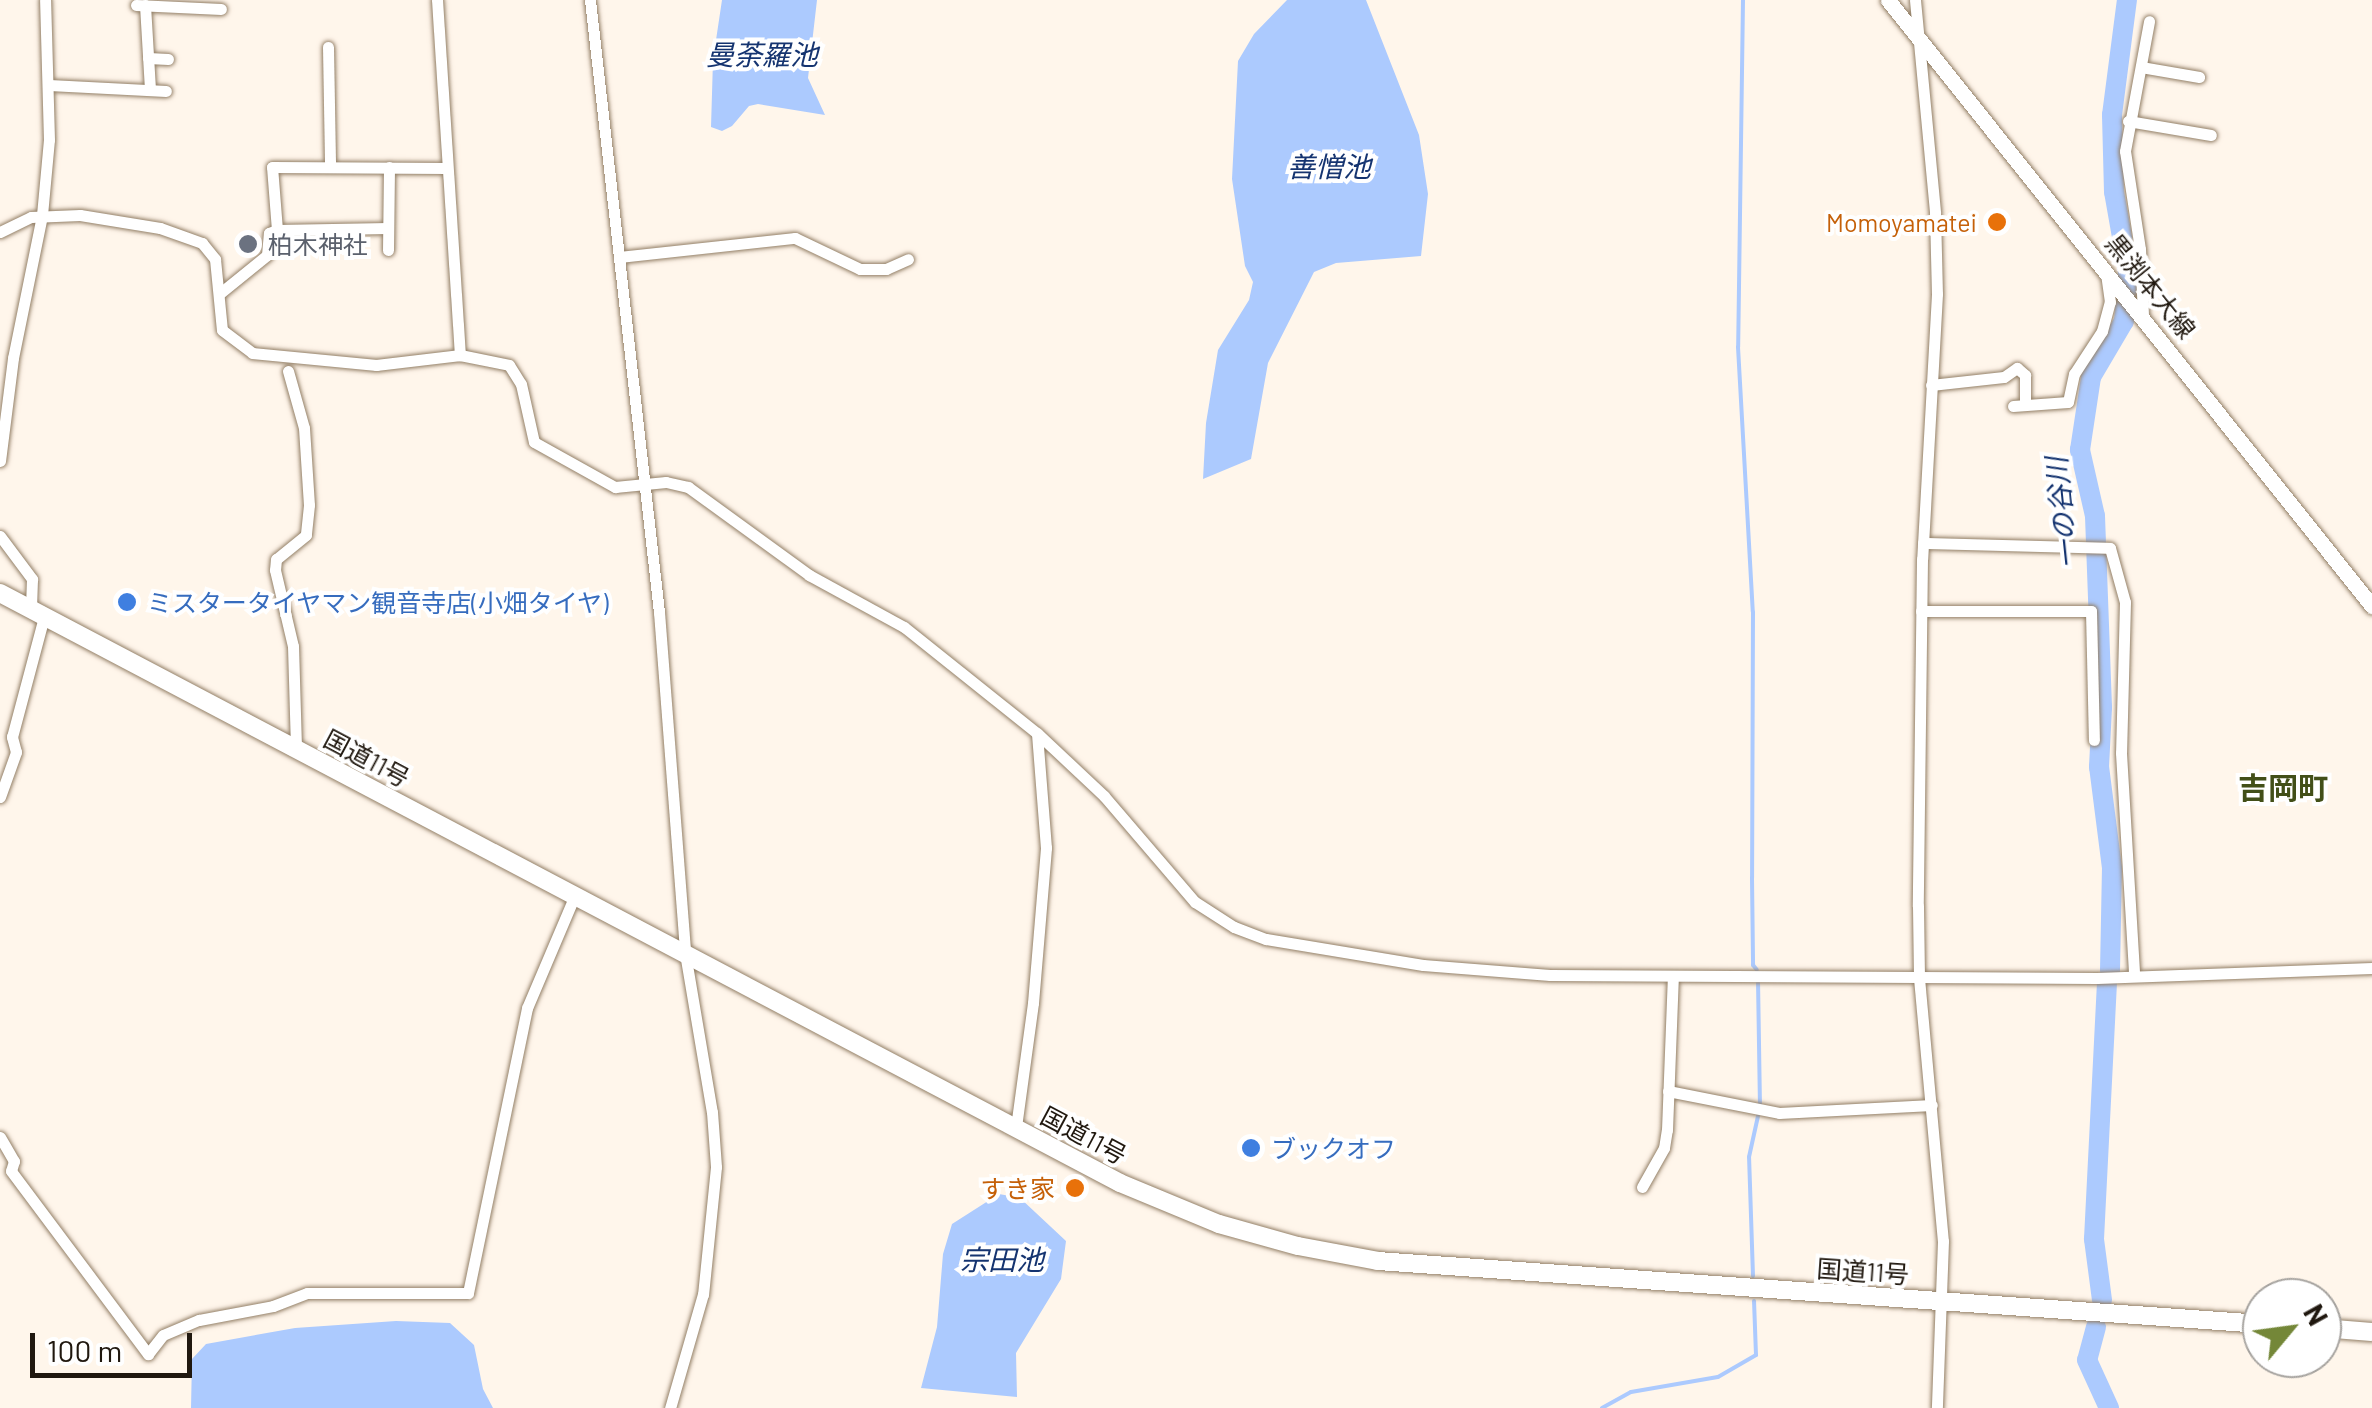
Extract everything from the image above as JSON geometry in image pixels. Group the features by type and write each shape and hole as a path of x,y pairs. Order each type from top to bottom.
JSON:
{"highway":[{"name":"国道11号","path":"0,593 1016,1128 1159,1201 1233,1229 1324,1252 1420,1265 2242,1323"},
{"path":"2342,1330 2372,1332"}],"main road":[{"name":"黒渕本大線","path":"1888,0 2372,606"}],"street":[{"path":"0,462 13,358 42,216 49,84 44,0"},
{"path":"437,0 460,355"},
{"path":"590,0 646,486 685,953 712,1112 715,1199 703,1294 670,1408"},
{"path":"1914,0 1936,213 1923,543 1919,978 1942,1241 1937,1408"},
{"path":"150,89 140,5 201,4 221,9"},
{"path":"2143,315 2140,248 2125,151 2149,20"},
{"path":"328,46 330,167"},
{"path":"148,58 168,59"},
{"path":"2141,66 2199,77"},
{"path":"49,84 166,91"},
{"path":"2128,121 2210,134"},
{"path":"388,250 389,166"},
{"path":"277,230 272,167 448,168"},
{"path":"0,232 42,216 130,221 202,243 213,252 222,330 252,353 376,365 460,355 509,365 520,384 534,442 614,487 666,482 688,487 809,576 917,636 1037,733 1104,796 1194,902 1234,927 1266,939 1423,965 1550,975 1919,978 2372,968"},
{"path":"219,294 266,256 269,233 388,228"},
{"path":"619,257 795,238 860,269 886,270 908,259"},
{"path":"1931,385 2004,377 2017,368 2024,374 2019,406 2068,402 2074,374 2102,331 2110,302 2106,269"},
{"path":"288,370 308,464 306,535 276,559 275,570 293,646 296,749"},
{"path":"0,536 32,579 37,613 12,737 16,752 0,797"},
{"path":"1923,543 2110,548 2125,602 2121,752 2134,976"},
{"path":"1922,611 2091,611 2094,740"},
{"path":"1016,1128 1033,1003 1046,848 1037,733"},
{"path":"0,1137 14,1161 10,1171 148,1354 163,1335 199,1320 272,1306 307,1294 468,1293 527,1008 574,895"},
{"path":"1642,1187 1664,1148 1672,976"},
{"path":"1668,1092 1779,1114 1932,1105"}],"water":[{"name":"曼荼羅池","path":"722,0 817,0 808,78 825,115 758,104 749,106 732,126 722,131 711,127 713,60"},
{"name":"善憎池","path":"1287,0 1366,0 1419,135 1428,194 1421,256 1336,263 1314,272 1268,363 1251,459 1203,479 1206,423 1218,350 1249,300 1253,282 1245,266 1232,179 1238,61 1254,34"},
{"name":"宗田池","path":"999,1194 1020,1198 1066,1241 1061,1279 1016,1353 1017,1397 921,1388 937,1327 943,1254 952,1224"},
{"path":"396,1321 450,1323 474,1345 483,1389 493,1408 191,1408 192,1359 206,1344 295,1328"}],"waterway":[{"path":"1743,0 1738,347 1753,612 1752,878 1753,965 1757,970"},
{"name":"一の谷川","path":"2110,971 2112,868 2099,767 2102,707 2095,516 2080,450 2091,377 2124,321 2128,271 2114,192 2112,115 2127,0"},
{"path":"1758,980 1760,1104"},
{"name":"一の谷川","path":"2102,1300 2094,1239 2107,984"},
{"path":"1753,1276 1749,1157 1758,1116"},
{"path":"1602,1408 1631,1392 1718,1377 1756,1355 1754,1301"},
{"name":"一の谷川","path":"2096,1327 2087,1360 2109,1408"}],"place":[{"name":"Momoyamatei","path":"1997,222"},
{"name":"柏木神社","path":"248,244"},
{"name":"ミスタータイヤマン観音寺店(小畑タイヤ)","path":"127,602"},
{"name":"ブックオフ","path":"1251,1148"},
{"name":"すき家","path":"1075,1188"}],"district":[{"name":"吉岡町","path":"2283,787"}]}
